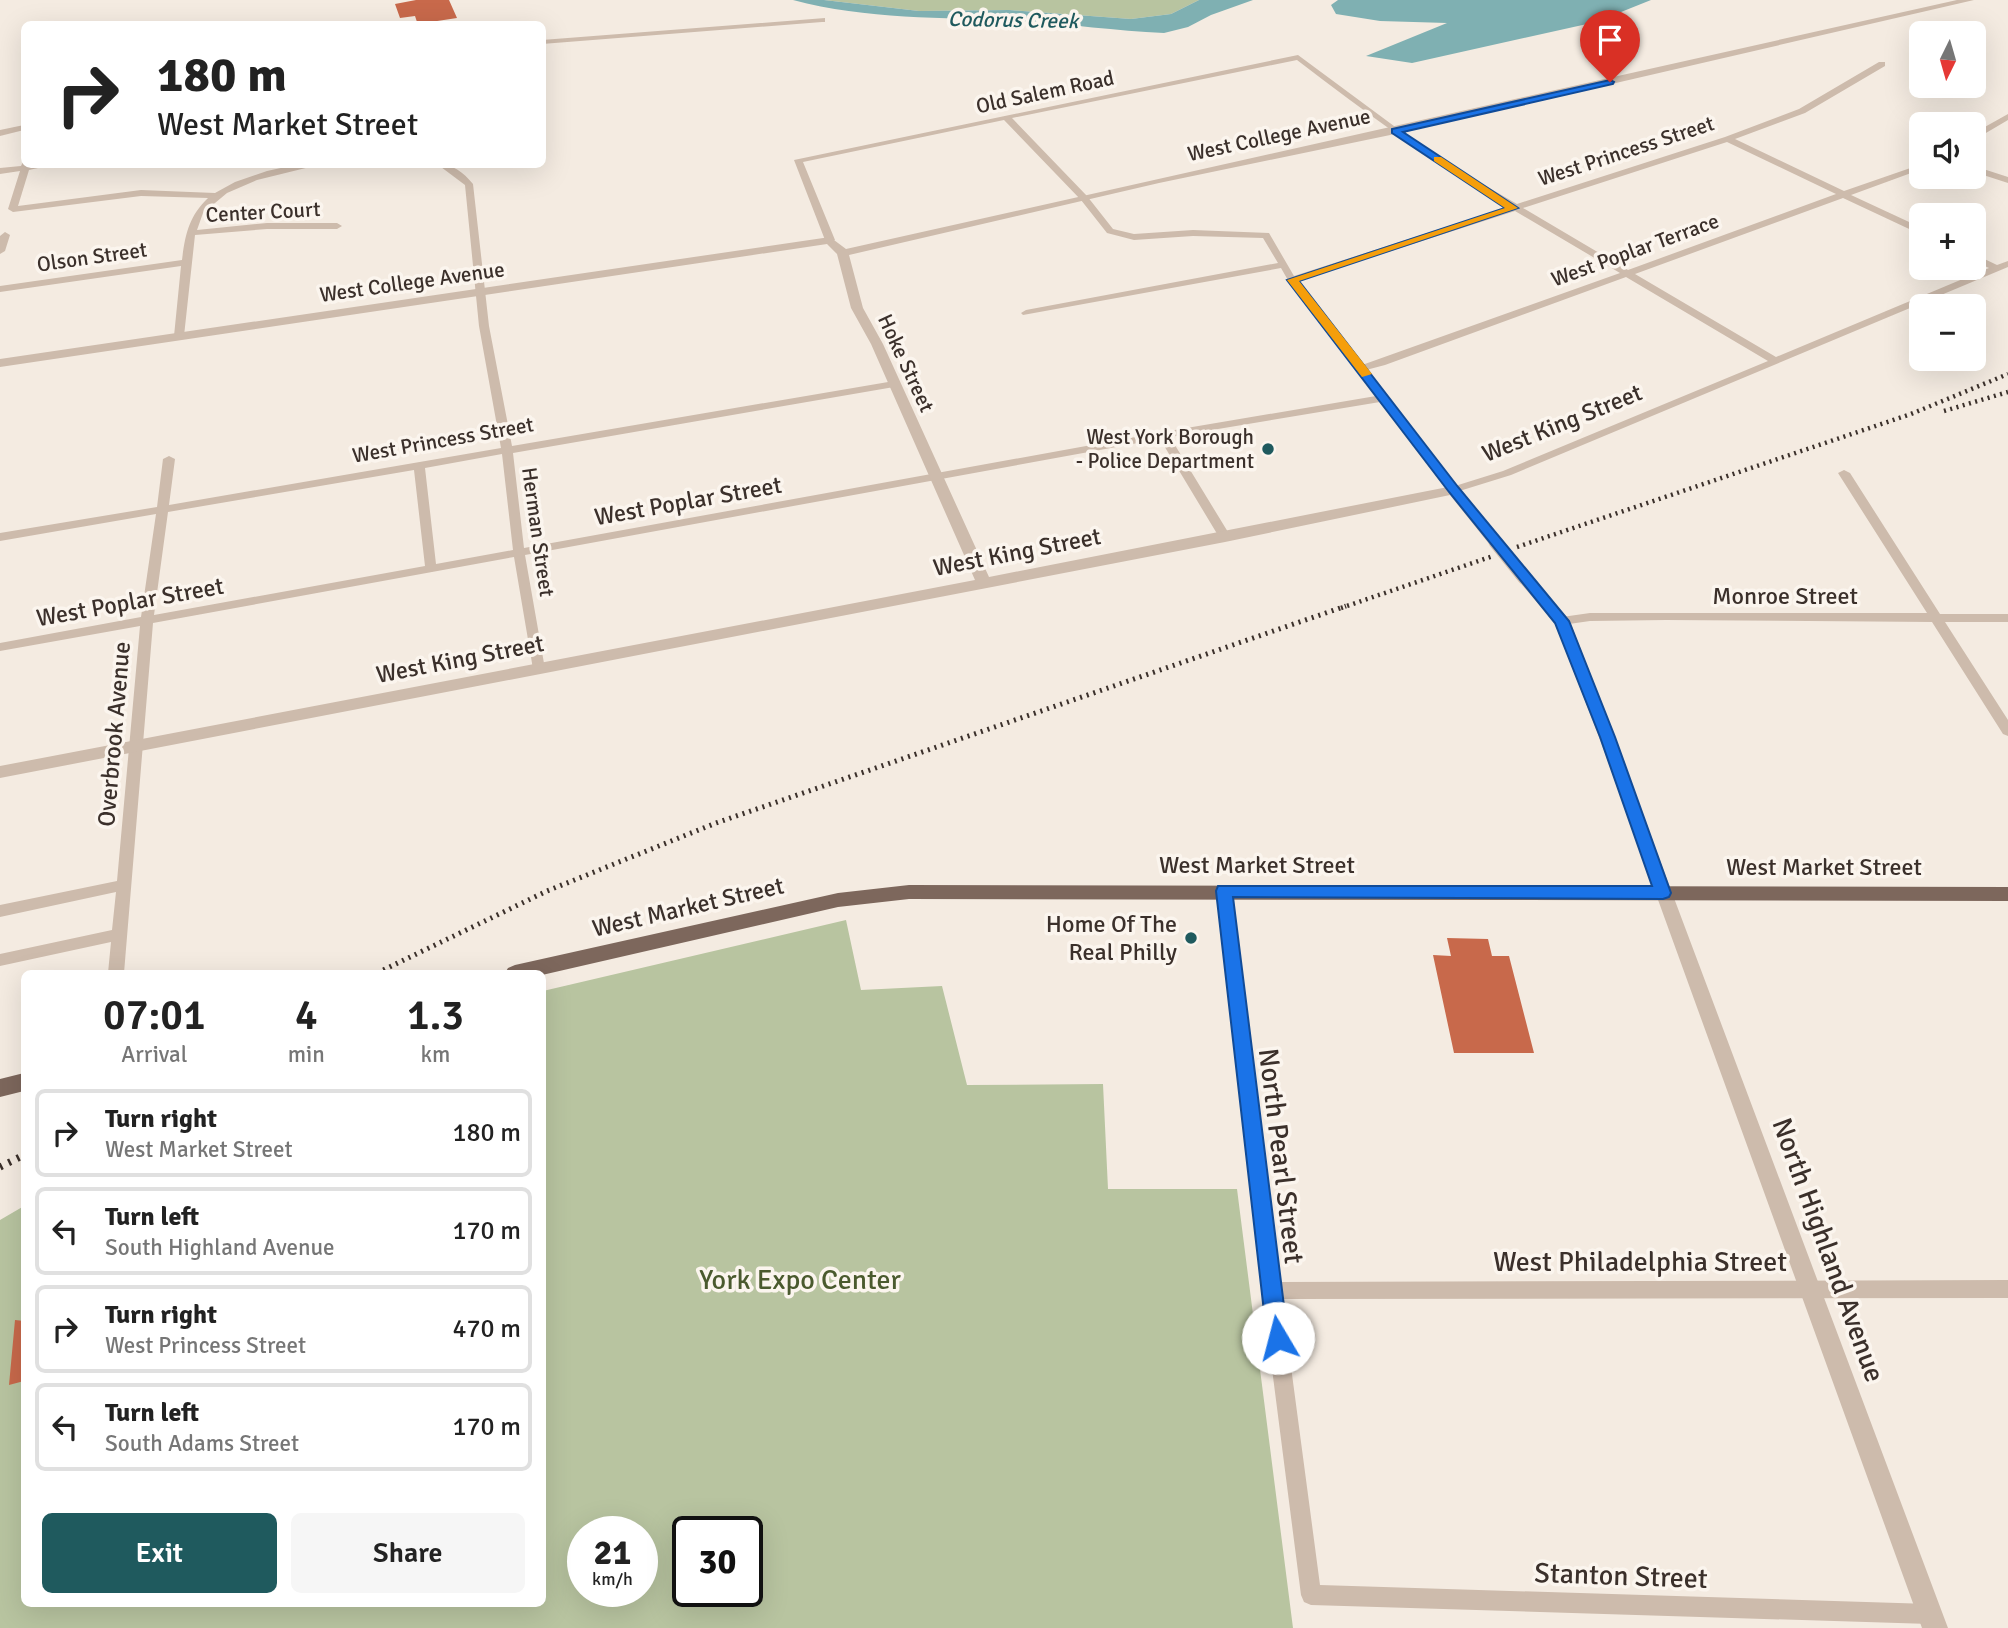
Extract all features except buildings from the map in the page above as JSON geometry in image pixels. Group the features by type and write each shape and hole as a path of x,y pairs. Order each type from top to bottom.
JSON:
{"main road":[{"name":"West Market Street","path":"528,970 838,900 879,894 1224,891 2008,894"},
{"path":"0,1088 21,1083"}],"street":[{"name":"West College Avenue","path":"843,253 1969,0"},
{"path":"546,42 822,20"},
{"name":"Old Salem Road","path":"830,240 798,160 1298,57 1395,131"},
{"name":"West Princess Street","path":"1293,280 1728,139 1802,111 1882,64"},
{"path":"1986,130 2008,116"},
{"path":"1007,118 1084,198 1110,231 1134,237 1228,233 1266,235 1279,250 1282,265 1383,398 1495,542 1562,621"},
{"path":"0,133 21,129"},
{"path":"1395,131 1513,208 1774,360"},
{"path":"1728,139 1909,226"},
{"path":"0,171 21,167"},
{"path":"25,168 13,209 141,193 220,196"},
{"path":"180,336 191,233 199,212 237,185 301,168"},
{"name":"Herman Street","path":"448,168 469,184 484,326 507,449 519,553 539,669"},
{"name":"West Poplar Terrace","path":"1361,368 1909,171"},
{"path":"1986,173 2008,180"},
{"name":"Center Court","path":"191,233 267,226 337,226"},
{"path":"0,251 5,235"},
{"name":"West College Avenue","path":"0,363 830,240"},
{"path":"830,240 843,253"},
{"name":"Hoke Street","path":"843,253 857,308 984,583"},
{"path":"1986,261 2003,267"},
{"name":"Olson Street","path":"0,289 188,262"},
{"path":"1026,313 1282,265"},
{"name":"West King Street","path":"0,772 1225,537 1454,490 1507,473 2003,267"},
{"name":"West Princess Street","path":"0,537 894,384"},
{"name":"West Poplar Street","path":"0,647 1163,435 1383,398"},
{"path":"1163,435 1225,537"},
{"name":"Overbrook Avenue","path":"116,970 147,621 169,459"},
{"path":"419,464 431,569"},
{"path":"1844,473 2008,731"},
{"name":"Monroe Street","path":"1562,621 1590,617 1666,616 2008,618"},
{"name":"North Highland Avenue","path":"1562,621 1932,1621"},
{"path":"0,911 124,885"},
{"name":"North Pearl Street","path":"1224,891 1311,1595"},
{"path":"0,960 120,934"},
{"name":"West Philadelphia Street","path":"1272,1291 2008,1289"},
{"name":"Stanton Street","path":"1311,1595 1932,1621"}],"green space":[{"path":"824,0 1199,0 1171,14 1131,19 1009,10 919,11"},
{"name":"York Expo Center","path":"846,920 861,990 942,986 967,1085 1103,1084 1108,1189 1237,1189 1293,1628 0,1628 0,1220 21,1208 21,1607 546,1607 546,990"}],"water":[{"name":"Codorus Creek","path":"793,0 824,0 919,11 1009,10 1131,19 1171,14 1199,0 1253,0 1211,15 1188,27 1164,33 1021,21 878,14"},
{"path":"1338,0 1651,0 1596,22 1412,63 1366,56 1447,23 1380,21 1336,14 1331,5"}],"railway":[{"path":"1517,547 1911,414 2008,374"},
{"path":"1944,411 2008,392"},
{"path":"1341,608 1493,556"},
{"path":"383,970 547,891 716,823 1346,606"},
{"path":"0,1167 21,1156"}],"slow traffic":[{"path":"1366,374 1293,280 1513,208 1437,159"}],"place":[{"name":"West York Borough - Police Department","path":"1268,449"},
{"name":"Home Of The Real Philly","path":"1191,938"}],"route":[{"path":"1278,1338 1224,891 1663,893 1562,621 1454,490 1293,280 1513,208 1395,131 1610,82"}]}
